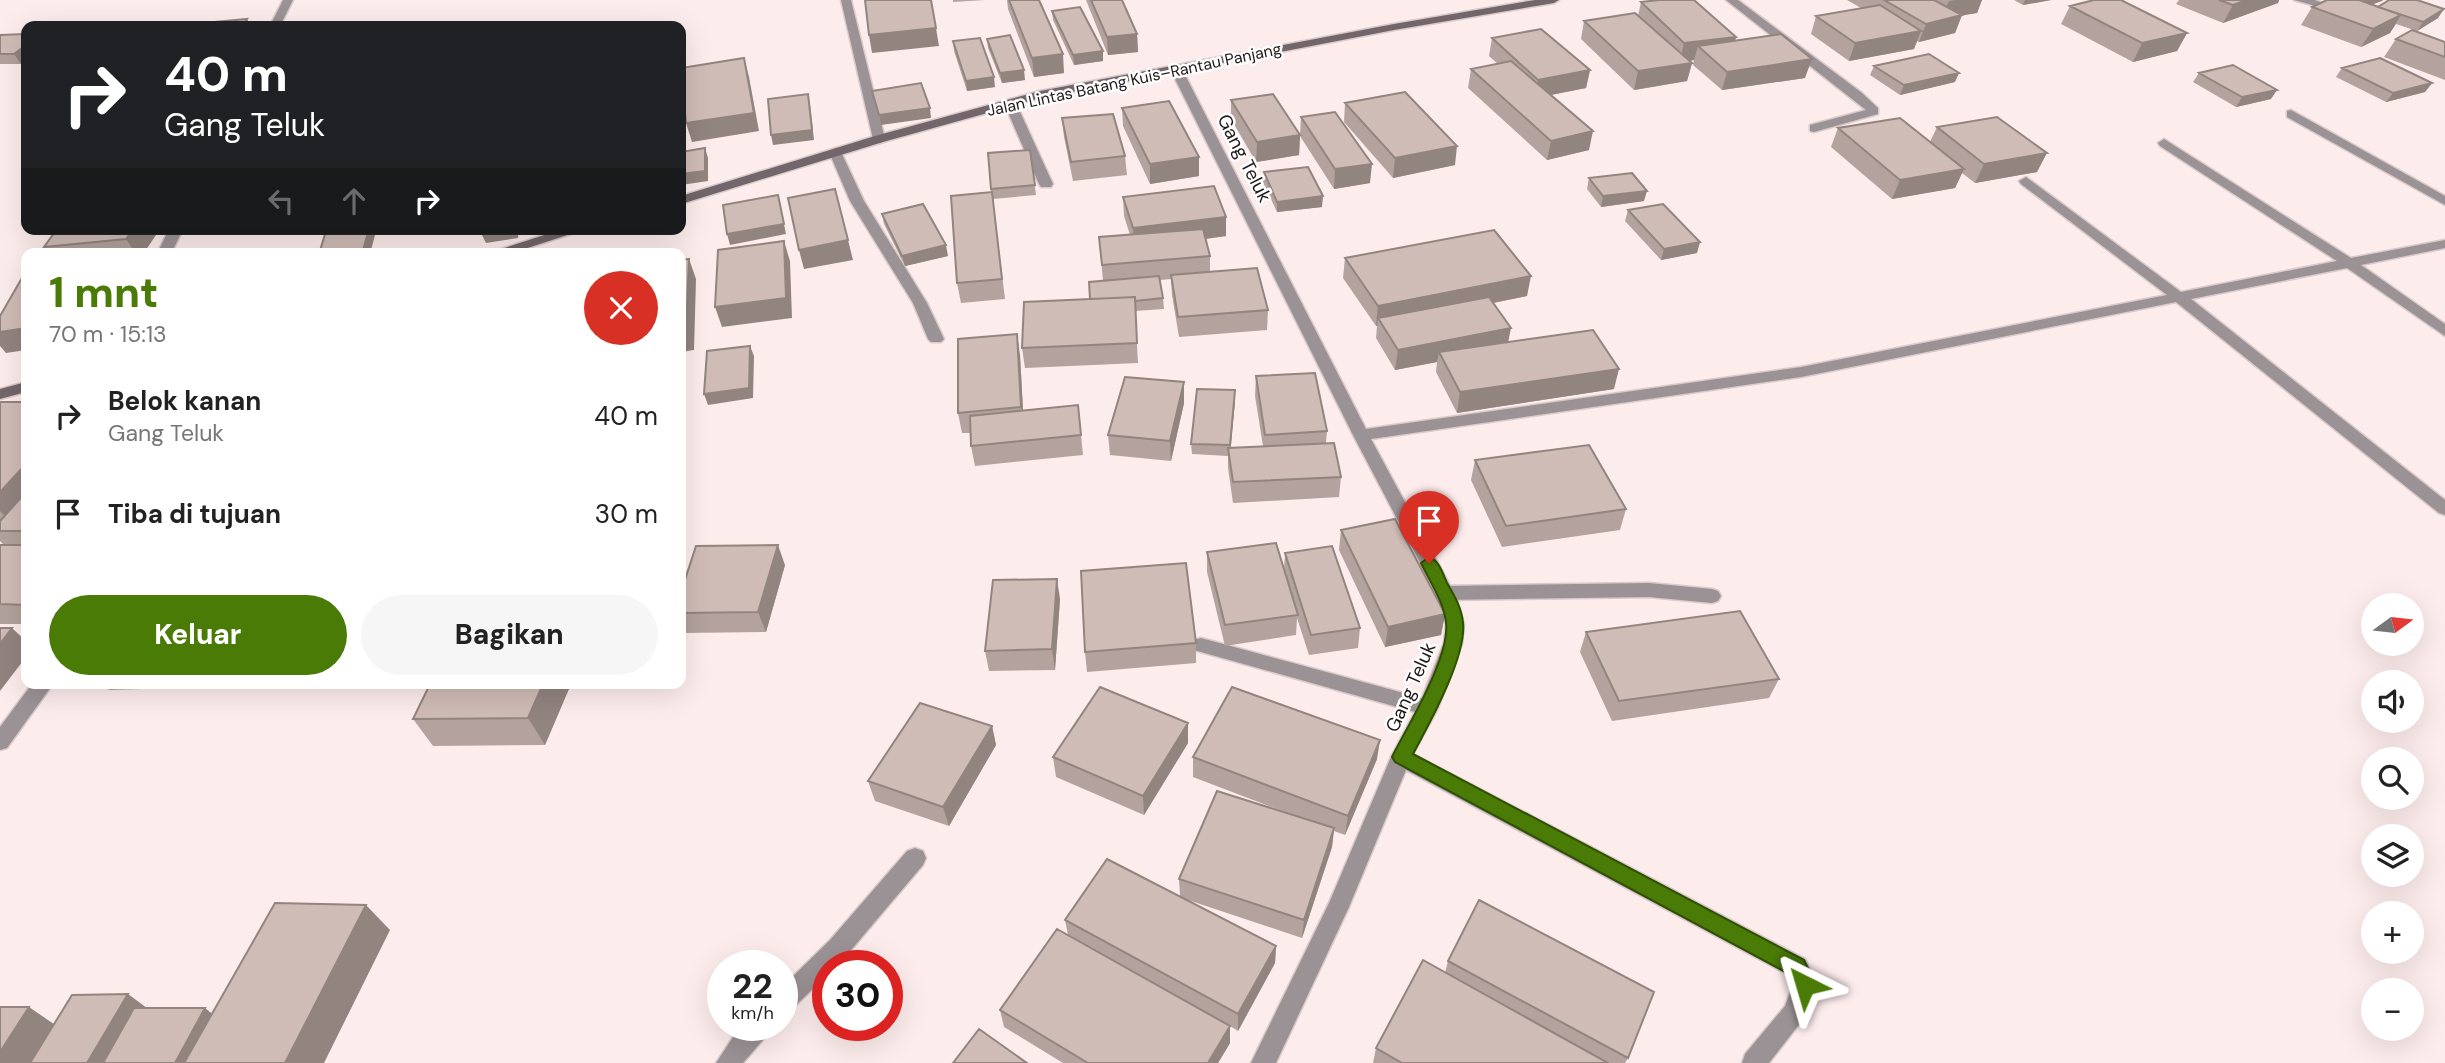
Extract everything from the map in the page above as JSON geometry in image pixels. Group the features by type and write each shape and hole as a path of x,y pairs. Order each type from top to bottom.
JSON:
{"main road":[{"name":"Jalan Lintas Batang Kuis–Rantau Panjang","path":"686,198 879,139 1010,103 1394,27 1554,0"},
{"path":"514,248 558,235"},
{"path":"0,394 21,388"}],"street":[{"path":"278,21 288,0"},
{"path":"846,0 879,139"},
{"path":"1731,0 1874,111 1814,128"},
{"path":"2299,0 2323,5"},
{"name":"Gang Teluk","path":"1175,69 1361,435 1445,593 1455,624 1453,643 1428,708 1401,757 1338,907 1263,1063"},
{"path":"1010,103 1046,184"},
{"path":"2291,114 2445,201"},
{"path":"2164,143 2348,263 2445,331"},
{"path":"835,152 857,201 920,303 936,339"},
{"path":"2026,181 2179,297 2445,509"},
{"path":"1361,435 1801,372 2445,244"},
{"path":"1445,593 1648,590 1712,596"},
{"path":"1201,645 1428,708"},
{"path":"0,742 39,689"},
{"path":"1401,757 1797,967 1805,985 1793,1014 1754,1063"},
{"path":"798,987 838,948 915,858"},
{"path":"728,1063 744,1041"}],"building":[{"path":"865,0 931,0 936,28 869,35"},
{"path":"1009,0 1039,0 1063,54 1032,58"},
{"path":"1091,0 1122,0 1137,34 1107,37"},
{"path":"1694,0 1736,37 1684,43 1641,2"},
{"path":"1884,0 1934,0 1962,15 1926,24"},
{"path":"2094,0 2121,0 2187,33 2142,43 2070,6"},
{"path":"2219,0 2247,0 2233,5"},
{"path":"2327,0 2359,0 2401,15 2373,29 2312,7"},
{"path":"2389,0 2417,0 2444,9 2423,22 2378,7"},
{"path":"1880,5 1921,31 1855,43 1816,16"},
{"path":"1080,7 1103,51 1073,55 1052,11"},
{"path":"1635,13 1692,63 1638,71 1584,21"},
{"path":"1541,29 1590,70 1538,80 1492,38"},
{"path":"2412,30 2445,42 2445,57 2396,39"},
{"path":"21,34 21,49 14,54 0,54 0,35"},
{"path":"1781,34 1812,59 1727,72 1698,46"},
{"path":"1010,35 1024,70 1000,73 987,39"},
{"path":"980,38 994,77 966,81 953,41"},
{"path":"1929,54 1959,73 1904,85 1874,66"},
{"path":"744,58 754,113 686,123 686,67"},
{"path":"2380,58 2432,83 2393,93 2342,68"},
{"path":"1511,61 1593,131 1551,141 1471,69"},
{"path":"2233,65 2277,90 2242,97 2199,73"},
{"path":"921,83 930,108 879,115 872,91"},
{"path":"1405,92 1457,146 1395,158 1345,103"},
{"path":"808,94 812,130 771,135 768,99"},
{"path":"1273,94 1300,135 1257,142 1231,100"},
{"path":"1169,101 1199,157 1150,164 1122,108"},
{"path":"1335,112 1372,164 1335,169 1301,117"},
{"path":"1113,114 1125,156 1071,162 1062,118"},
{"path":"1997,117 2047,153 1984,164 1937,127"},
{"path":"1900,118 1964,169 1900,180 1838,128"},
{"path":"705,148 705,171 686,173 686,151"},
{"path":"1030,150 1035,185 991,189 988,153"},
{"path":"1308,167 1323,196 1277,202 1264,172"},
{"path":"1632,173 1647,191 1603,196 1589,178"},
{"path":"1214,186 1226,217 1133,228 1123,197"},
{"path":"835,189 848,240 799,250 788,198"},
{"path":"992,192 1002,279 957,283 951,196"},
{"path":"778,195 784,224 727,234 723,205"},
{"path":"923,204 946,245 902,256 882,214"},
{"path":"1663,204 1700,242 1664,249 1628,210"},
{"path":"1203,229 1210,256 1102,265 1099,237"},
{"path":"1494,230 1531,276 1378,306 1345,258"},
{"path":"53,235 129,235 126,239 44,247"},
{"path":"325,235 367,235 364,248 321,248"},
{"path":"784,241 786,298 715,307 718,250"},
{"path":"686,259 689,259 686,330"},
{"path":"1257,268 1268,310 1178,317 1171,275"},
{"path":"1159,276 1163,298 1135,301 1135,297 1090,299 1089,282"},
{"path":"21,280 21,329 0,332 0,316"},
{"path":"1135,297 1137,343 1022,348 1024,302"},
{"path":"1489,297 1511,328 1398,350 1378,318"},
{"path":"1593,330 1619,369 1460,392 1439,352"},
{"path":"1017,334 1021,407 958,413 958,339"},
{"path":"750,346 749,388 704,394 707,351"},
{"path":"1315,373 1327,431 1265,435 1256,376"},
{"path":"1125,377 1184,382 1170,441 1108,435"},
{"path":"1197,389 1235,390 1230,445 1191,444"},
{"path":"21,402 21,469 0,492 0,403"},
{"path":"1078,405 1081,435 971,446 970,416"},
{"path":"1334,443 1341,477 1233,482 1228,448"},
{"path":"1589,445 1626,509 1506,526 1475,460"},
{"path":"21,498 21,531 0,531 0,521"},
{"path":"1395,519 1445,614 1388,627 1341,530"},
{"path":"1276,543 1298,615 1225,625 1207,552"},
{"path":"0,545 21,545 21,605 0,604"},
{"path":"778,545 758,612 686,613 686,577 696,546"},
{"path":"1332,546 1360,628 1311,635 1285,553"},
{"path":"1186,563 1196,643 1085,652 1081,571"},
{"path":"1057,579 1052,649 985,651 993,580"},
{"path":"1740,611 1779,679 1619,701 1586,632"},
{"path":"0,628 12,628 0,644"},
{"path":"1100,687 1188,723 1143,796 1053,757"},
{"path":"1232,687 1380,740 1348,816 1193,757"},
{"path":"428,689 541,689 528,718 413,719"},
{"path":"920,703 992,726 943,807 868,781"},
{"path":"1217,791 1334,828 1304,920 1179,879"},
{"path":"1107,859 1276,946 1238,1014 1065,920"},
{"path":"1479,900 1654,992 1628,1058 1448,961"},
{"path":"275,903 366,905 285,1063 184,1063"},
{"path":"1057,929 1230,1026 1208,1063 1088,1063 1000,1010"},
{"path":"1423,960 1608,1063 1402,1063 1376,1048"},
{"path":"128,994 87,1063 30,1063 72,995"},
{"path":"0,1007 29,1007 0,1052"},
{"path":"134,1008 205,1008 175,1063 103,1063"},
{"path":"979,1029 1027,1063 953,1063"}],"route":[{"path":"1429,563 1451,606 1455,624 1453,643 1428,708 1401,757 1797,967 1805,985"}]}
